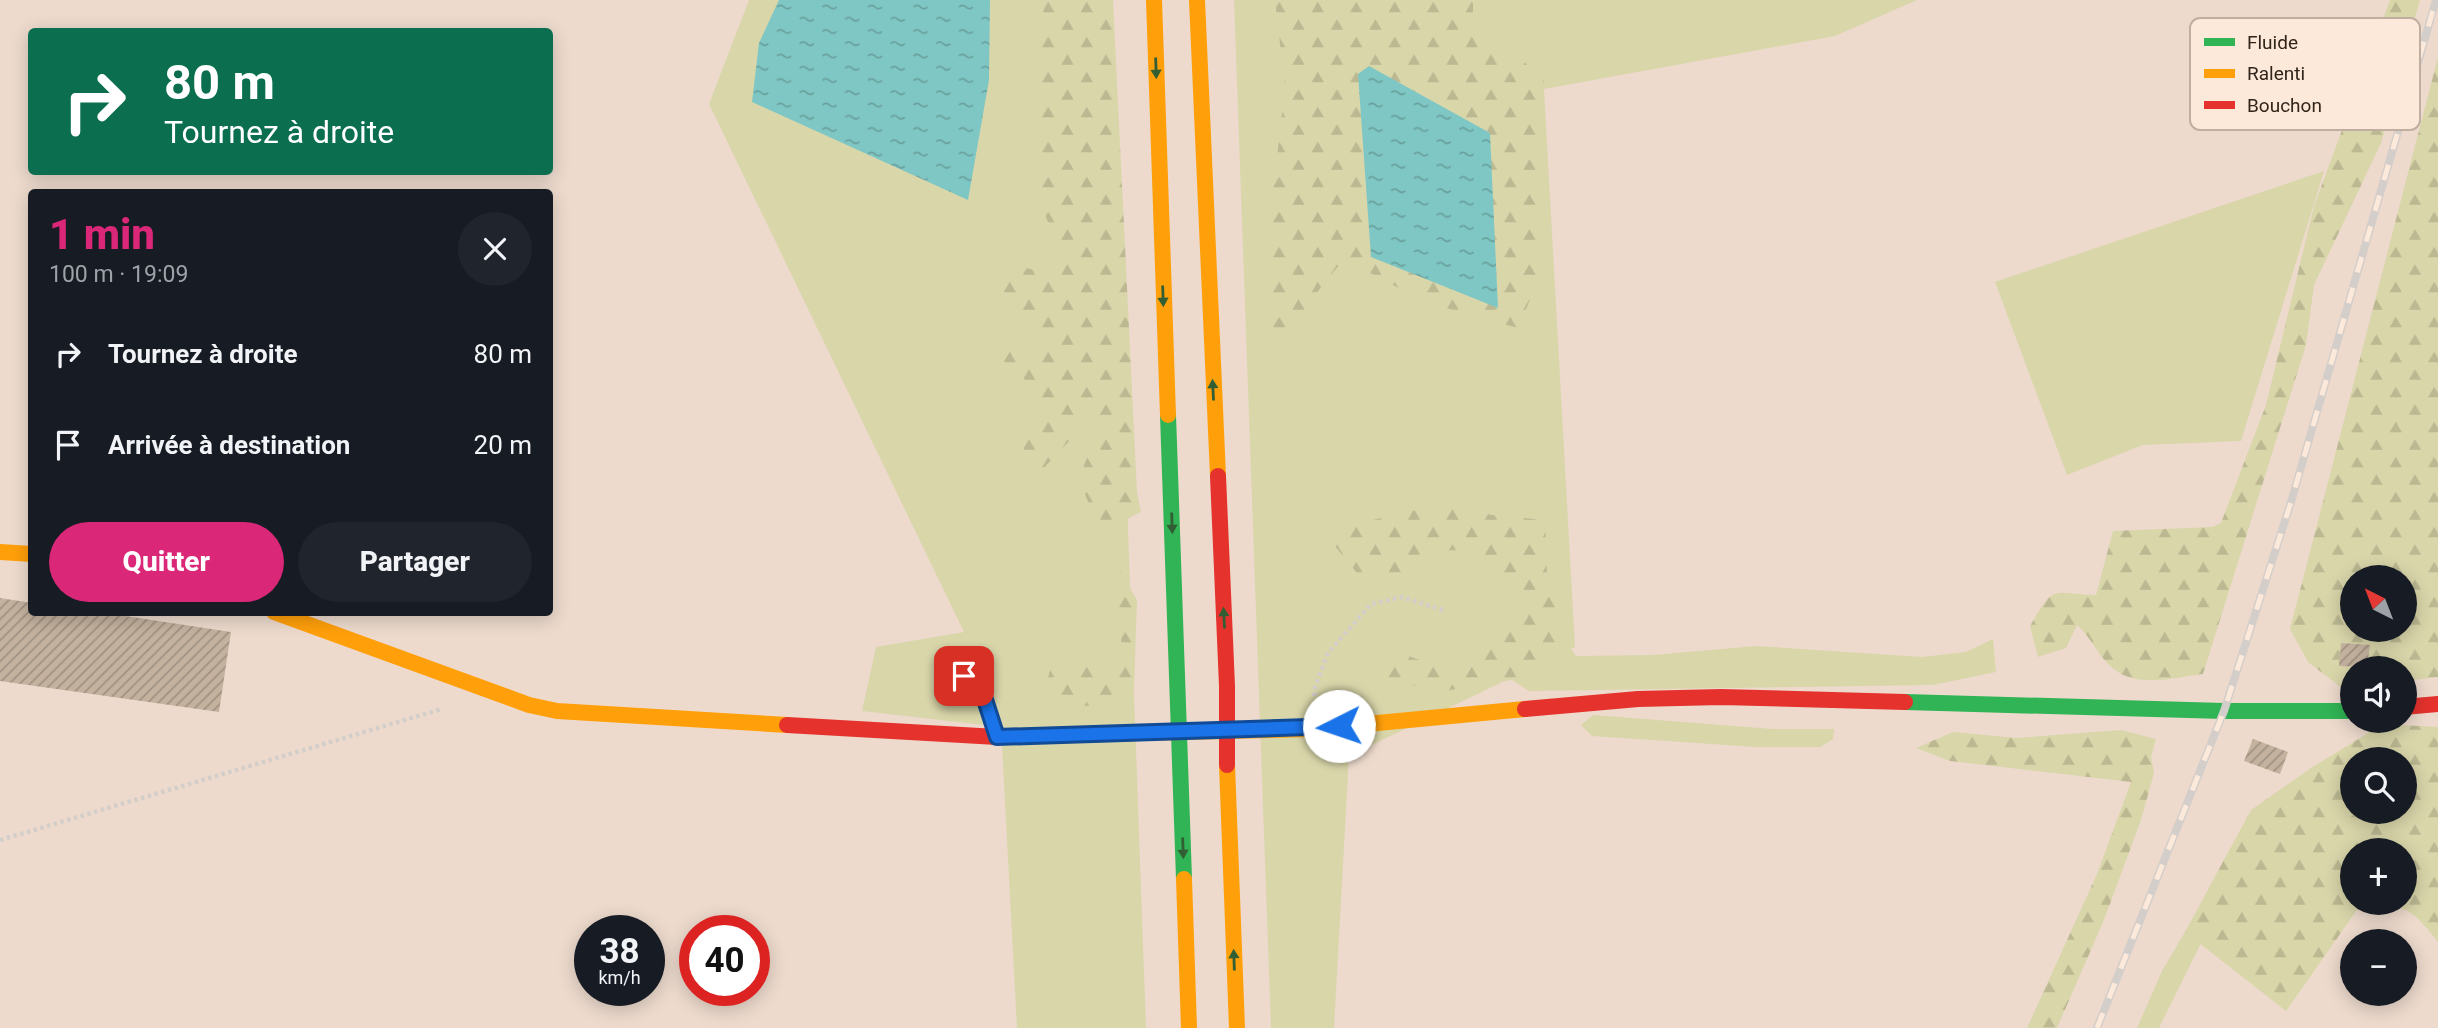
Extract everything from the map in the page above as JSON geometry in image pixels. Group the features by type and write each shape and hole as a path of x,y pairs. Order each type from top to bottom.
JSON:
{"main road":[{"path":"1154,0 1189,1028"},
{"path":"1197,0 1227,686 1227,776 1237,1028"},
{"path":"1202,159 1214,0"},
{"path":"0,552 28,554"},
{"path":"285,616 529,705 557,710 997,737 1314,729 1637,699 1721,696 2224,711 2340,711"},
{"path":"2417,706 2438,704"}],"lane":[{"path":"964,676 979,681 997,737"}],"path":[{"path":"1314,729 1315,687 1328,653 1371,604 1402,597 1446,611"},
{"path":"0,840 451,707"}],"green space":[{"path":"749,0 1109,0 1146,1028 1017,1028 1001,727 862,711 876,647 964,632 709,104"},
{"path":"1045,0 1113,0 1137,492 1141,512 1109,528 1090,505 1082,478 1083,468 1097,437 1100,422 1079,412 1070,440 1041,471 1022,447 1045,409 1020,373 994,354 1016,348 1039,348 1040,330 1013,310 989,299 1004,264 1041,271 1074,260 1047,220 1035,187 1038,42"},
{"path":"1234,0 1917,0 1835,36 1544,89 1575,647 1571,649 1576,656 1653,655 1756,646 1922,657 1966,652 1993,639 1996,672 1933,685 1529,691 1512,680 1519,674 1349,756 1334,1028 1271,1028"},
{"path":"1275,0 1473,0 1473,28 1518,57 1544,79 1537,283 1518,328 1425,302 1344,259 1310,301 1296,327 1266,331 1268,237 1285,87"},
{"path":"2390,0 2420,0 2415,18 2383,18"},
{"path":"2438,57 2438,677 2417,680 2417,656 2340,656 2340,686 2308,662 2290,629"},
{"path":"2342,130 2385,130 2381,143 2314,285 2306,345 2203,674 2153,680 2129,677 2108,664 2077,625 2066,648 2038,657 2030,626 2045,602 2056,594 2096,595 2113,531 2212,527 2221,523 2266,405 2314,206"},
{"path":"2324,171 2241,441 2143,445 2067,475 1995,282"},
{"path":"1446,503 1491,515 1545,520 1547,575 1565,642 1512,680 1438,692 1369,674 1358,668 1401,653 1435,666 1473,657 1502,644 1511,628 1520,589 1483,555 1452,550 1431,555 1404,572 1365,583 1335,546 1360,523"},
{"path":"1120,571 1137,600 1134,690 1115,705 1085,706 1059,700 1046,685 1051,667 1078,663 1105,670 1116,666 1122,657 1121,635 1112,597"},
{"path":"1593,715 1773,729 1834,729 1833,739 1820,747 1756,747 1592,736 1581,725"},
{"path":"2417,726 2438,727 2438,942 2413,915 2417,915 2417,838 2340,838 2340,915 2353,915 2344,929 2340,929 2340,934 2286,1011 2185,932 2251,810 2340,750 2340,824 2417,824 2417,747 2345,747 2368,733 2417,733"},
{"path":"2121,730 2156,739 2151,757 2154,773 2141,820 2104,920 2057,1028 2027,1028 2097,874 2131,782 1950,761 1916,748 1953,732 2016,738"},
{"path":"2185,932 2201,943 2159,1028 2137,1028 2162,971"}],"water":[{"path":"779,0 990,0 989,80 968,200 752,102 759,43"},
{"path":"1369,66 1490,133 1498,308 1371,257 1358,74"}],"building":[{"path":"0,598 28,602 28,616 125,616 231,632 219,712 0,681"},
{"path":"2341,643 2370,645 2368,656 2340,656 2339,666"},
{"path":"2253,739 2288,752 2280,774 2244,761"}],"railway":[{"path":"2420,55 2436,0"},
{"path":"2097,1028 2224,711 2291,502 2398,130"}],"traffic: fast":[{"path":"1168,415 1184,879"},
{"path":"1905,702 2224,711 2340,711"}],"traffic: slow":[{"path":"1154,0 1168,415"},
{"path":"1197,0 1218,476"},
{"path":"0,552 28,554"},
{"path":"285,616 529,705 557,711 787,725"},
{"path":"1138,733 1314,729 1525,709"},
{"path":"1227,765 1237,1028"},
{"path":"1184,879 1189,1028"}],"traffic: jam":[{"path":"1218,476 1227,686 1227,765"},
{"path":"1525,709 1638,699 1721,697 1905,702"},
{"path":"2417,706 2438,704"},
{"path":"787,725 997,737 1138,733"}],"route":[{"path":"964,676 979,681 997,737 1314,729 1339,726"}]}
